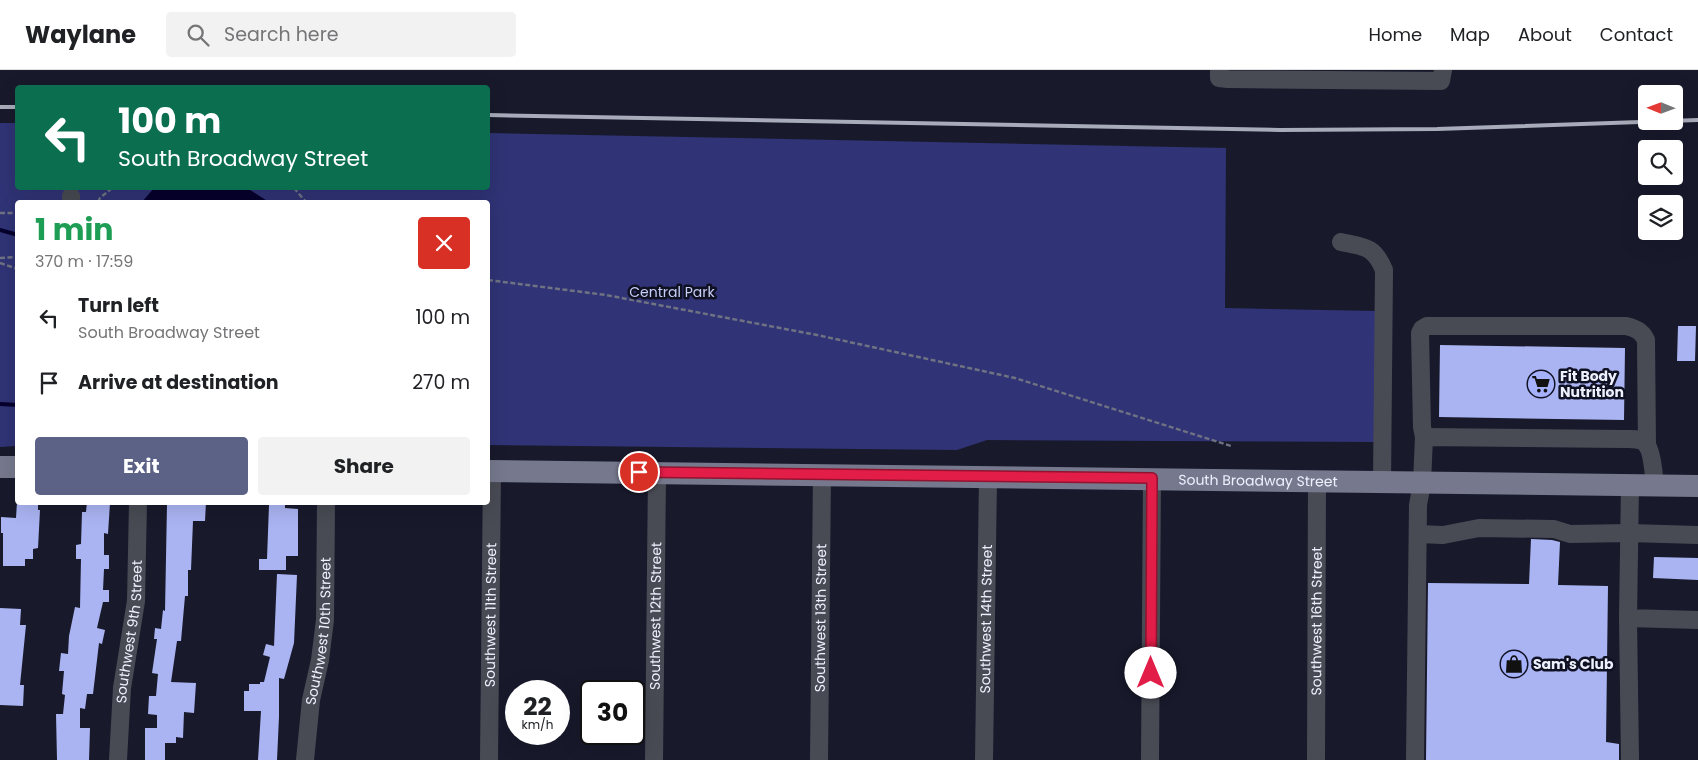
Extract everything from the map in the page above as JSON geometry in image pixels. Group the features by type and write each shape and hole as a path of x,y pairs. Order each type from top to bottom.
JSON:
{"main road":[{"path":"0,467 15,467"},
{"name":"South Broadway Street","path":"490,471 1698,486"}],"street":[{"path":"1219,70 1219,78 1228,79 1441,82 1443,70"},
{"path":"1341,242 1368,247 1380,260 1384,270 1382,482"},
{"path":"1415,760 1418,505 1422,483 1424,437 1422,427 1420,334 1422,329 1427,326 1444,325 1626,326 1638,330 1646,340 1647,446 1656,486"},
{"path":"1424,437 1623,439 1640,441 1647,446"},
{"name":"Southwest 12th Street","path":"654,760 657,473"},
{"name":"Southwest 13th Street","path":"819,760 822,475"},
{"name":"Southwest 14th Street","path":"984,760 988,477"},
{"path":"1150,760 1152,478"},
{"name":"Southwest 16th Street","path":"1316,760 1318,481"},
{"path":"1630,486 1628,618 1630,760"},
{"name":"Southwest 9th Street","path":"118,760 122,688 136,601 138,505"},
{"name":"Southwest 10th Street","path":"306,760 311,700 320,660 324,627 326,505"},
{"name":"Southwest 11th Street","path":"489,760 490,505"},
{"path":"1418,534 1443,535 1479,528 1554,529 1570,534 1698,535"},
{"path":"1628,618 1698,620"}],"path":[{"path":"100,200 110,190"},
{"path":"296,190 304,200"},
{"path":"0,213 15,213"},
{"path":"0,258 15,257"},
{"path":"0,263 15,268"},
{"path":"490,280 626,299 817,335 1015,378 1231,446"}],"green space":[{"name":"Central Park","path":"0,123 15,123 15,190 490,190 490,133 1226,148 1225,308 1376,311 1376,442 987,440 957,450 490,445 490,200 15,200 15,446 0,447"}],"shaded area":[{"path":"152,190 250,190 266,200 144,200"}],"building":[{"path":"1678,326 1696,326 1695,361 1677,361"},
{"path":"1440,345 1625,348 1624,420 1439,417"},
{"path":"17,505 38,505 38,510 40,510 38,548 33,549 33,559 25,559 25,566 3,566 1,517 16,518"},
{"path":"87,505 110,505 108,534 104,533 104,555 109,555 109,569 104,569 103,590 109,590 109,602 103,602 97,628 105,630 102,644 99,643 93,694 87,694 85,709 80,708 80,728 90,728 89,760 57,760 56,714 63,714 65,695 62,694 64,671 59,671 61,653 68,654 69,636 75,607 80,608 81,559 76,559 76,545 81,544 82,512 86,512"},
{"path":"167,505 206,505 205,521 193,521 191,570 188,570 188,596 185,596 181,641 177,641 171,682 196,683 194,713 184,712 183,738 176,737 176,743 165,743 165,760 145,760 145,728 157,728 157,715 148,714 149,696 156,696 158,674 152,673 157,639 154,639 155,628 161,629 163,610 165,611"},
{"path":"269,505 285,505 285,508 298,509 298,556 286,556 286,570 259,570 259,559 267,559"},
{"name":"Sam's Club","path":"1531,539 1560,542 1558,585 1608,586 1606,742 1619,744 1619,760 1426,760 1428,583 1529,584"},
{"path":"1654,557 1698,558 1698,580 1653,578"},
{"path":"277,574 297,575 294,643 284,679 279,678 277,760 258,760 261,711 244,711 244,691 249,691 249,684 264,682 270,657 263,655 266,644 274,646"},
{"path":"0,608 21,609 20,625 26,625 20,685 24,685 23,706 0,705"}],"waterway":[{"path":"0,230 15,234"},
{"path":"0,404 15,405"}],"railway":[{"path":"0,107 15,107"},
{"path":"490,115 1280,130 1437,129 1698,120"}],"place":[{"name":"Fit Body Nutrition","path":"1541,384"},
{"name":"Sam's Club","path":"1514,664"}],"route":[{"path":"639,472 1152,478 1151,673"}]}
